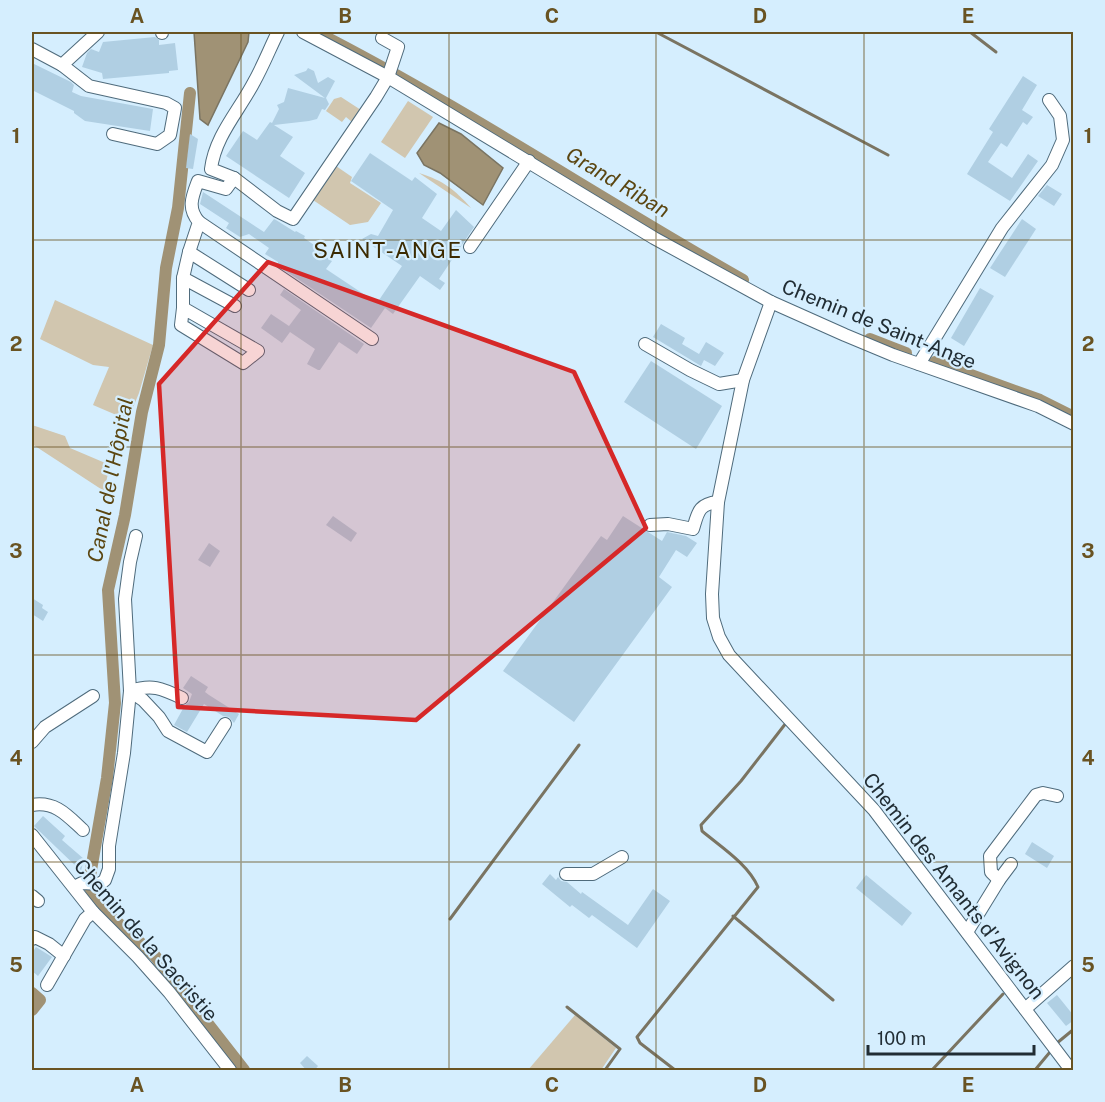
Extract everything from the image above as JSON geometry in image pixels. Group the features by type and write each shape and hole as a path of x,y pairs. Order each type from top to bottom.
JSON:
{"street":[{"path":"62,65 98,32"},
{"path":"278,32 254,82 220,140 211,169 234,178 277,211 293,219 388,77 398,46 382,38"},
{"name":"Chemin de Saint-Ange","path":"303,32 388,77 654,238 771,302 845,336 1038,406 1074,424"},
{"path":"32,49 62,65 89,86 166,103 175,108 170,135 157,144 113,134"},
{"path":"919,364 1002,228 1052,165 1063,140 1060,116 1049,100"},
{"path":"470,248 529,161"},
{"path":"234,178 226,189 198,181 190,203 194,216 199,222 372,339"},
{"path":"183,308 258,351 243,363 181,325 183,278 199,222"},
{"path":"189,252 249,290"},
{"path":"183,278 234,306"},
{"name":"Chemin des Amants d'Avignon","path":"771,302 743,380 718,502 712,594 713,618 719,637 735,662 874,810 1071,1071"},
{"path":"645,344 718,384 743,380"},
{"path":"650,525 668,524 693,530 699,510 708,503 718,502"},
{"path":"74,887 81,883 100,884 105,880 109,869 109,846 124,753 130,691 125,599 136,536"},
{"path":"130,691 160,687 182,698"},
{"path":"130,691 143,700 168,731 207,752 225,724"},
{"path":"32,742 45,727 93,696"},
{"path":"999,880 991,872 990,856 1035,795 1042,793 1057,796"},
{"path":"32,805 46,803 66,814 83,830"},
{"name":"Chemin de la Sacristie","path":"33,841 93,912 169,992 231,1071"},
{"path":"566,874 593,874 622,857"},
{"path":"967,932 1011,864"},
{"path":"47,985 85,919 93,912"},
{"path":"32,939 35,937 49,944 64,956"},
{"path":"1025,1009 1074,966"}],"highlighted area":[{"path":"268,262 574,372 646,528 416,720 178,707 159,384"}],"shaded area":[{"path":"194,32 249,32 248,42 208,125 200,119"},
{"path":"341,97 361,110 352,122 346,117 342,122 326,111 334,99"},
{"path":"408,101 433,117 405,158 381,142"},
{"path":"439,123 461,134 503,168 483,205 440,173 424,165 417,153"},
{"path":"336,166 352,177 350,183 381,203 368,222 350,225 313,200"},
{"path":"419,173 448,186 471,208"},
{"path":"55,300 153,345 139,393 128,420 93,405 109,367 93,365 40,339"},
{"path":"32,425 65,436 70,448 110,465 104,491 32,444"},
{"path":"575,1015 616,1048 601,1070 528,1070"}],"building":[{"path":"155,37 159,40 159,45 175,43 178,70 169,71 169,73 103,79 102,73 82,67 87,53 91,49 99,52 103,42"},
{"path":"32,63 71,82 74,85 72,92 81,96 153,109 150,131 85,121 74,111 32,90"},
{"path":"308,68 314,71 318,83 328,77 335,81 326,98 329,104 325,110 322,109 317,119 274,125 293,137 280,156 305,173 289,198 226,156 243,131 257,140 270,122 272,123 279,109 277,105 284,102 288,88 325,98 294,75"},
{"path":"1023,76 1037,85 1022,110 1033,117 1027,125 1023,122 1007,147 1001,143 988,162 1012,178 1028,154 1038,161 1010,201 967,174 993,132 989,129"},
{"path":"190,134 198,139 193,169 186,168"},
{"path":"370,153 412,181 415,177 437,194 422,218 441,231 456,210 474,227 439,279 445,283 440,290 420,276 393,314 385,308 371,328 278,266 278,262 265,254 269,248 249,234 240,237 226,228 229,223 200,204 203,192 264,232 274,219 305,236 304,238 327,254 325,256 332,261 326,269 377,303 402,266 362,239 371,234 378,236 393,210 351,181"},
{"path":"1047,185 1062,194 1054,206 1038,196"},
{"path":"1022,219 1036,229 1005,277 990,268"},
{"path":"980,288 994,296 964,346 951,338"},
{"path":"284,289 364,344 357,354 339,342 318,370 307,364 315,349 290,332 282,343 261,328 271,314 289,326 301,310 280,295"},
{"path":"661,324 685,338 682,344 699,354 706,342 724,353 715,366 704,360 701,366 653,337"},
{"path":"651,361 722,406 696,449 624,402"},
{"path":"333,516 357,533 351,542 326,525"},
{"path":"623,516 662,541 667,532 686,536 697,543 687,557 676,550 659,577 672,587 574,722 503,671 601,536 607,540"},
{"path":"209,543 220,551 210,567 198,560"},
{"path":"32,598 43,605 42,608 48,612 43,621 32,614"},
{"path":"191,676 208,687 205,692 239,714 234,723 229,717 223,716 204,704 187,732 174,725 192,694 183,688"},
{"path":"43,816 65,836 62,840 84,859 81,871 34,826"},
{"path":"1032,842 1054,856 1047,868 1025,854"},
{"path":"550,874 556,880 558,877 561,881 567,882 628,925 653,889 670,901 637,948 592,915 589,918 572,905 570,907 542,884"},
{"path":"866,875 912,913 902,926 856,888"},
{"path":"36,947 52,957 38,976 32,971 32,953"},
{"path":"1057,995 1074,1016 1074,1020 1066,1026 1047,1003"},
{"path":"307,1056 318,1066 314,1071 307,1071 300,1063"}],"waterway":[{"name":"Grand Riban","path":"316,32 425,91 743,280"},
{"path":"656,32 888,155"},
{"path":"970,32 996,52"},
{"name":"Canal de l'Hôpital","path":"90,876 107,778 115,703 108,590 125,515 142,412 159,345 166,268 178,208 190,93"},
{"name":"Grand Riban","path":"870,339 906,353"},
{"name":"Grand Riban","path":"935,362 1040,400 1074,417"},
{"path":"675,1070 640,1043 637,1037 758,887 741,863 702,831 701,825 741,781 786,723"},
{"path":"450,919 579,745"},
{"name":"Canal de l'Hôpital","path":"91,890 98,905 155,956 244,1070"},
{"path":"733,916 833,1000"},
{"path":"32,993 40,1000 32,1010"},
{"path":"932,1070 1003,994"},
{"path":"567,1007 620,1049 605,1070"},
{"path":"1057,1043 1074,1029"},
{"path":"1035,1070 1050,1052"}],"district":[{"name":"SAINT-ANGE","path":"388,250"}]}
